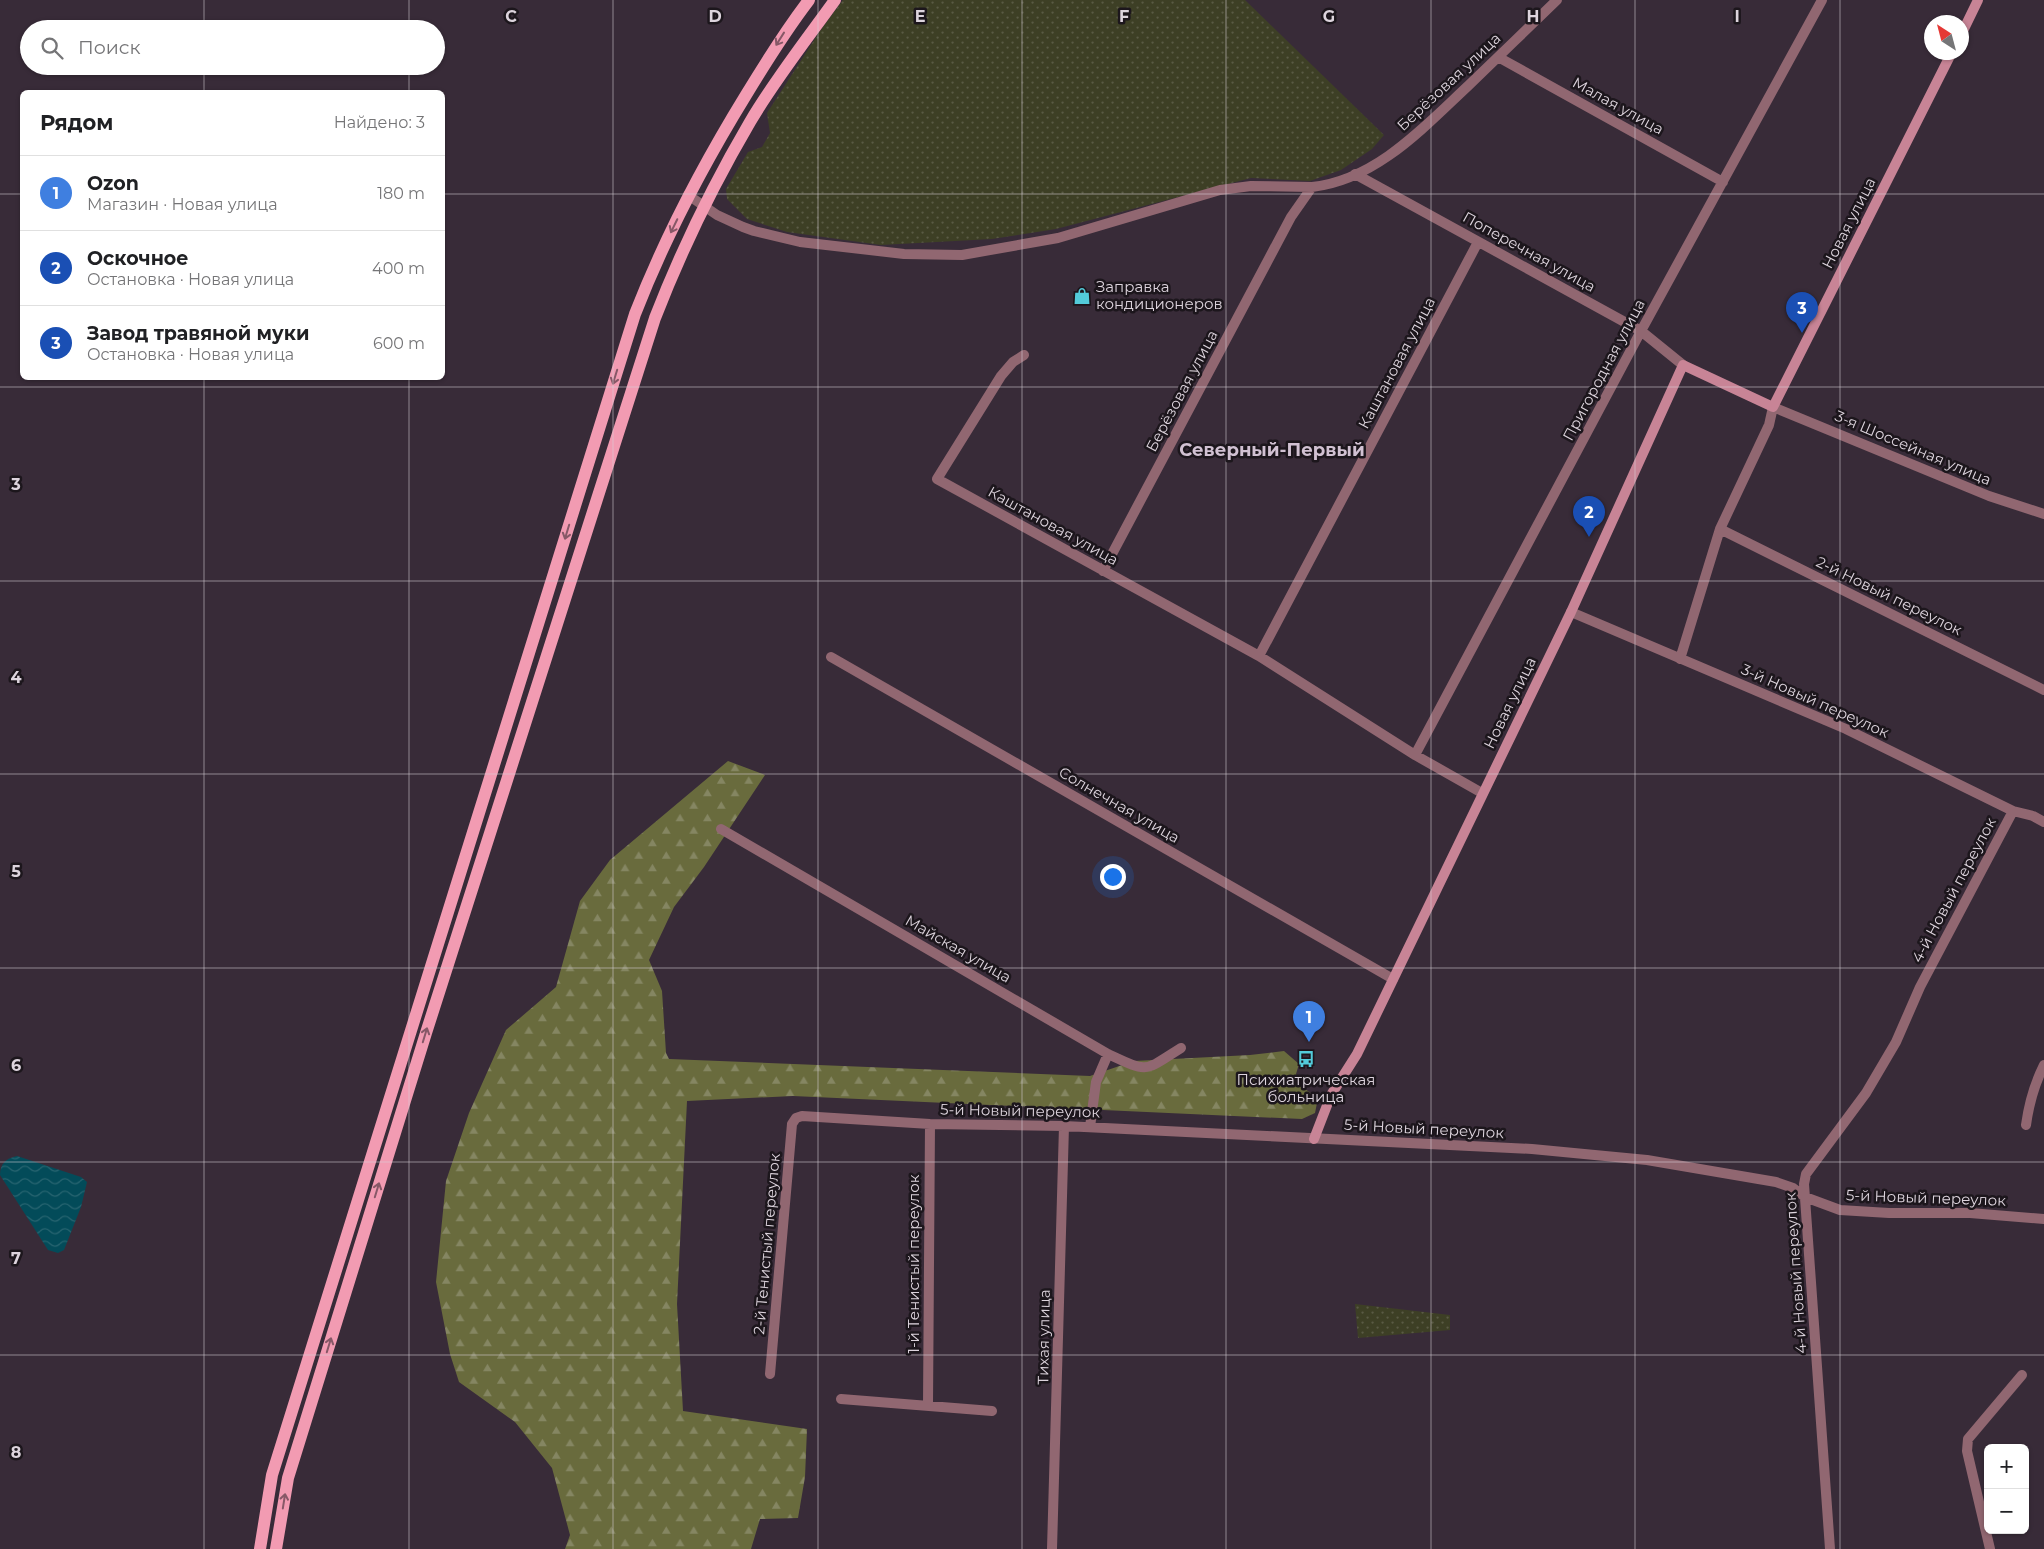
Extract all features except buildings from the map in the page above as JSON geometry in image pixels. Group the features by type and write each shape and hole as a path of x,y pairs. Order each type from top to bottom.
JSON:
{"main road":[{"path":"260,1549 275,1465 632,324 652,270 688,195 720,137 782,36 809,0"},
{"path":"276,1549 288,1478 426,1033 655,318 670,278 704,207 751,121 836,0"}],"street":[{"name":"Берёзовая улица","path":"1103,571 1291,217 1312,188 1331,185 1355,174 1381,161 1410,141 1557,0"},
{"name":"Пригородная улица","path":"1414,755 1641,331 1822,0"},
{"path":"1969,19 1978,0"},
{"name":"Малая улица","path":"1498,57 1723,182"},
{"name":"Новая улица","path":"1680,659 1720,529 1768,425 1773,407 1948,60"},
{"name":"Поперечная улица","path":"1355,174 1641,331 1683,365"},
{"path":"688,195 717,215 754,232 800,242 886,252 962,255 1058,238 1220,190 1251,186 1312,188"},
{"name":"Каштановая улица","path":"1259,656 1478,242"},
{"name":"Каштановая улица","path":"1024,355 1013,362 1000,376 937,479 1259,656 1414,755 1482,793"},
{"path":"1683,365 1773,407"},
{"name":"Новая улица","path":"1314,1139 1331,1095 1357,1054 1571,612 1683,365"},
{"name":"3-я Шоссейная улица","path":"1773,407 1989,496 2044,514"},
{"name":"2-й Новый переулок","path":"1720,529 2044,690"},
{"name":"3-й Новый переулок","path":"1571,612 1846,729 2013,811 2033,816 2044,822"},
{"name":"Солнечная улица","path":"831,657 1393,979"},
{"name":"4-й Новый переулок","path":"1830,1549 1804,1184 1806,1174 1866,1093 1896,1042 1920,987 2013,811"},
{"name":"Майская улица","path":"721,829 1108,1054 1138,1068 1149,1068 1181,1048"},
{"path":"1090,1128 1096,1082 1108,1054"},
{"path":"2026,1125 2033,1090 2044,1065"},
{"name":"5-й Новый переулок","path":"796,1118 802,1116 930,1124 1064,1126 1532,1149 1647,1160 1776,1182 1840,1210 1889,1213 1970,1213 2044,1219"},
{"name":"2-й Тенистый переулок","path":"770,1374 792,1124 796,1118"},
{"name":"1-й Тенистый переулок","path":"928,1405 930,1124"},
{"name":"Тихая улица","path":"1052,1549 1064,1126"},
{"path":"1990,1549 1967,1451 1968,1439 2022,1375"},
{"path":"841,1399 992,1411"}],"green space":[{"path":"843,0 1245,0 1384,135 1372,149 1341,170 1310,181 1251,178 1056,229 992,239 881,245 787,232 747,219 727,199 726,189 748,152 762,147 770,133 767,113 820,31"},
{"path":"728,761 765,775 704,867 674,907 649,960 662,991 666,1053 669,1059 1090,1076 1134,1061 1250,1055 1284,1051 1299,1064 1296,1074 1305,1089 1318,1098 1315,1113 1302,1119 793,1096 687,1101 677,1304 683,1411 807,1429 805,1477 798,1518 760,1519 751,1549 565,1549 570,1535 552,1468 515,1422 459,1382 450,1354 436,1282 446,1181 469,1113 506,1030 556,987 580,901 610,860"},
{"path":"1355,1304 1450,1315 1450,1330 1358,1338"}],"water":[{"path":"17,1156 81,1177 87,1182 81,1207 64,1250 58,1253 48,1250 0,1175 1,1167 5,1162"}],"place":[{"name":"Заправка кондиционеров","path":"1082,296"},
{"name":"Завод травяной муки","path":"1802,333"},
{"name":"Оскочное","path":"1589,537"},
{"name":"Ozon","path":"1309,1042"},
{"name":"Психиатрическая больница","path":"1306,1059"}],"district":[{"name":"Северный-Первый","path":"1272,450"}]}
